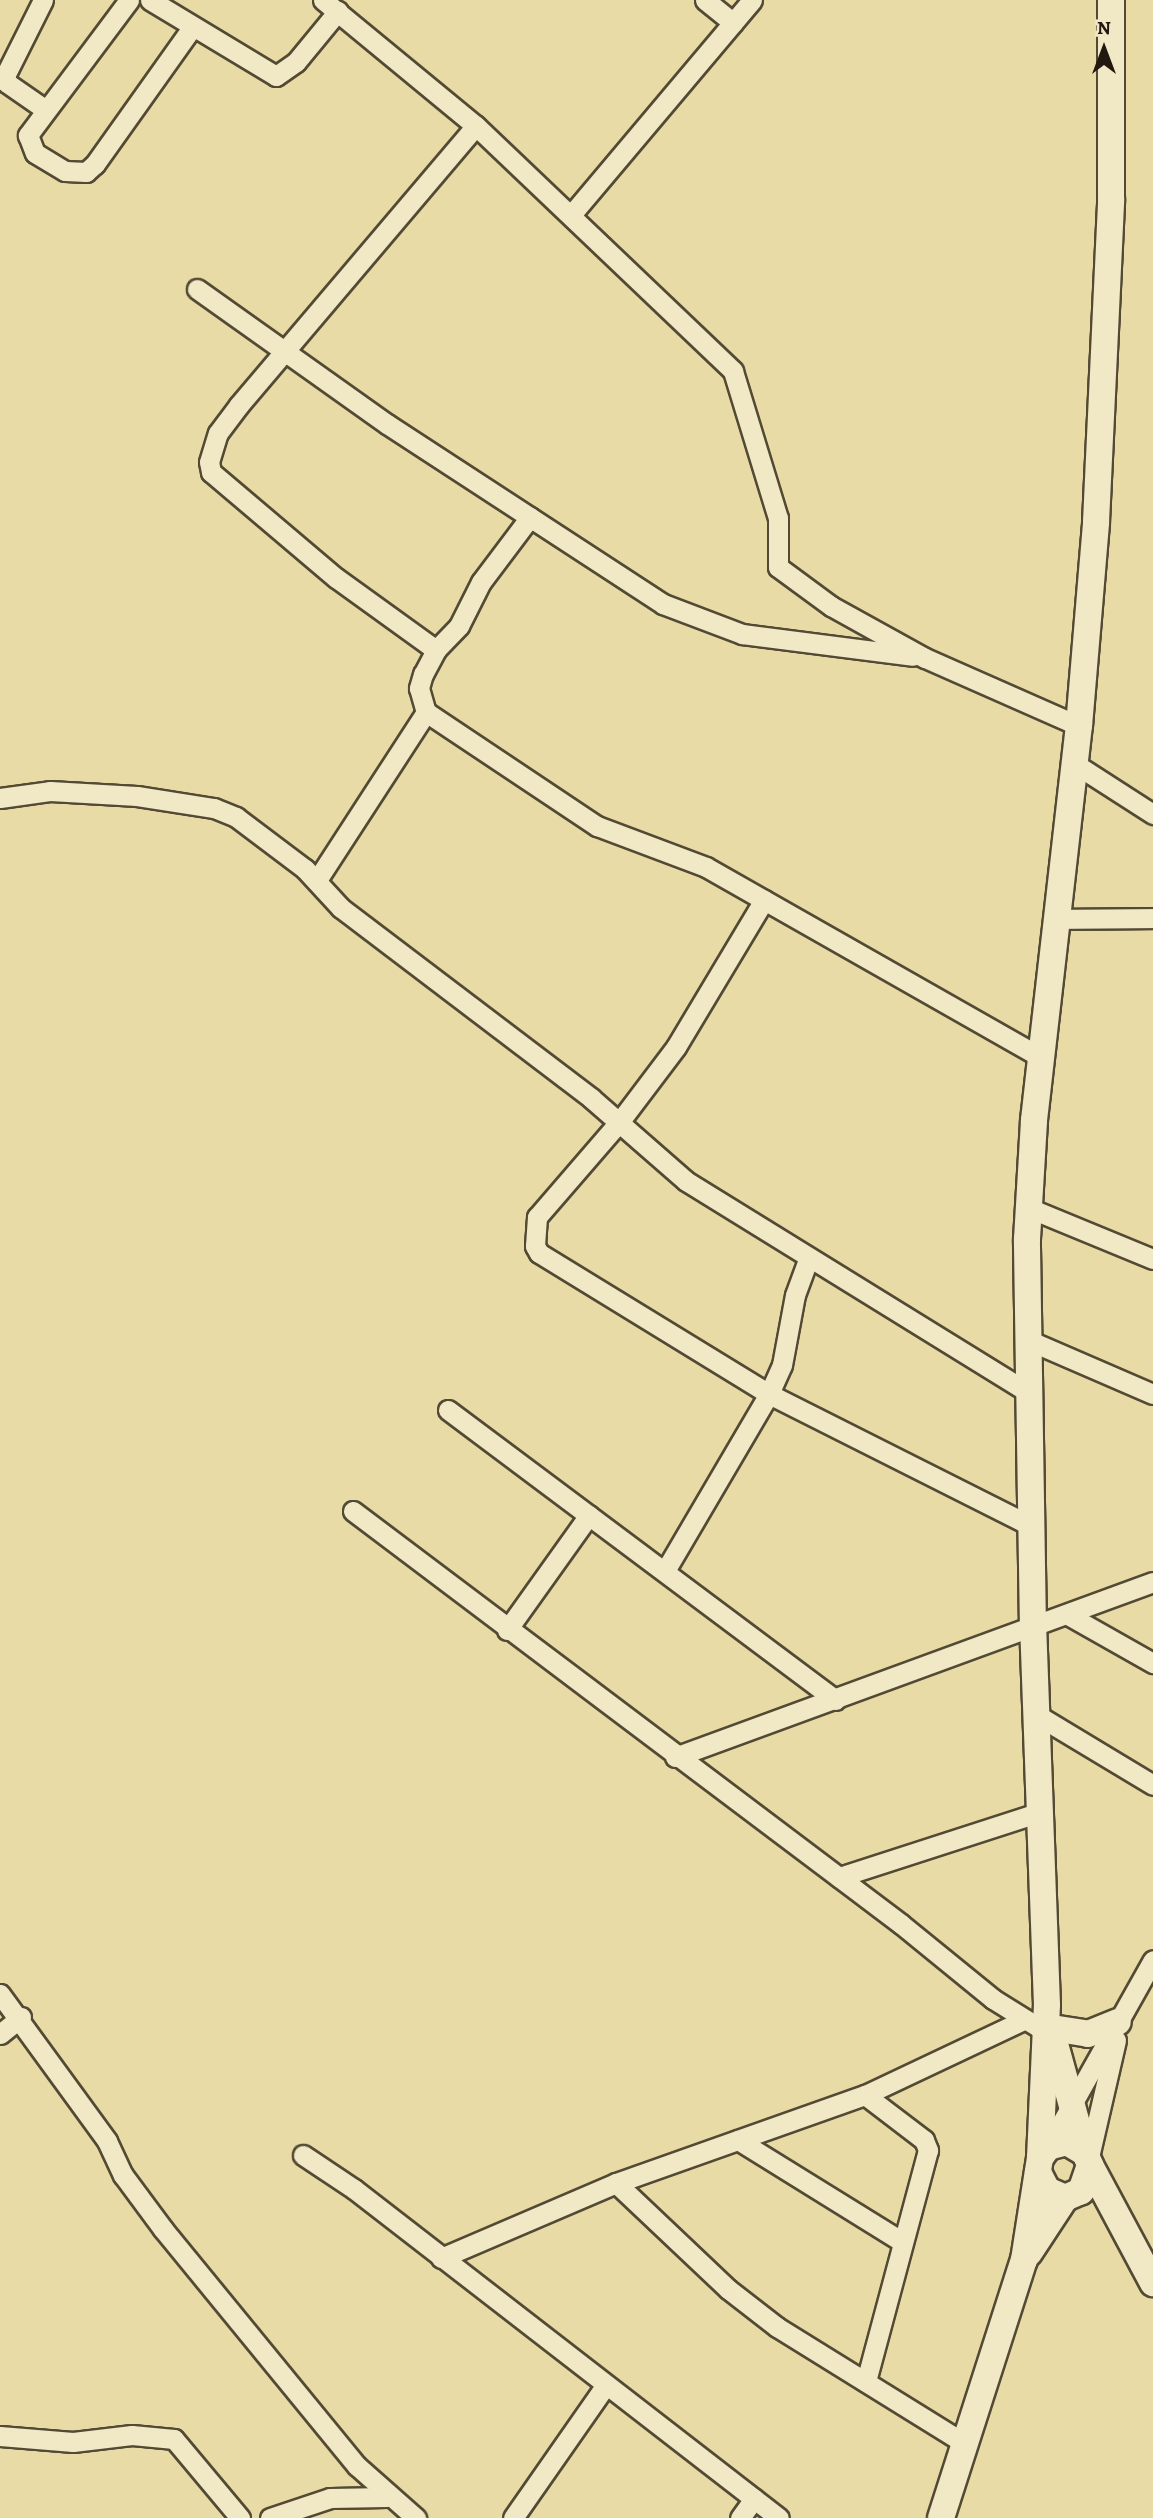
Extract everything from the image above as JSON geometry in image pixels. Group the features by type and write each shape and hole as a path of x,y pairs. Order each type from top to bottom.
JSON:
{"street":[{"path":"43,0 5,76 7,83 46,110"},
{"path":"129,0 28,135 30,145 65,171 86,172 191,29"},
{"path":"150,0 191,29 276,76 296,62 330,5 476,126 733,371 776,512 778,567 831,606 925,658 1079,726"},
{"path":"705,0 733,23"},
{"path":"571,215 752,0"},
{"path":"941,2518 1024,2260 1042,2159 1050,2026 1033,1629 1028,1392 1029,1208 1041,1057 1079,726 1103,394 1111,199 1111,0"},
{"path":"436,650 336,578 211,472 210,452 218,433 284,350 476,126"},
{"path":"197,289 530,517 663,604 703,622 762,637 925,658"},
{"path":"530,517 481,582 459,626 436,650 419,688 426,712 597,826 706,867 1041,1057"},
{"path":"317,880 426,712"},
{"path":"1075,764 1153,814"},
{"path":"0,798 50,791 137,796 214,808 236,817 317,880 341,908 620,1121 686,1181 1028,1392"},
{"path":"764,900 676,1047 620,1121 537,1217 535,1246 539,1253 769,1394 1031,1526"},
{"path":"1056,919 1153,918"},
{"path":"1029,1208 1153,1259"},
{"path":"665,1571 769,1394 782,1365 795,1295 808,1257"},
{"path":"1028,1340 1153,1394"},
{"path":"448,1410 835,1700"},
{"path":"353,1511 506,1630 839,1877 1024,2020 1088,2034 1121,2018"},
{"path":"506,1630 589,1515"},
{"path":"675,1757 1033,1629 1153,1582"},
{"path":"1069,1615 1153,1663"},
{"path":"1037,1715 1153,1785"},
{"path":"839,1877 1040,1812"},
{"path":"1127,2234 1070,2197 1047,2190 1042,2159 1069,2103 1121,2018 1146,1987 1153,1960"},
{"path":"0,1994 21,2017 163,2229 331,2436 387,2497 416,2518"},
{"path":"0,2034 21,2017"},
{"path":"1024,2260 1070,2197 1088,2179 1088,2159 1121,2018"},
{"path":"441,2258 616,2183 865,2095 1024,2020"},
{"path":"1050,2026 1069,2103 1088,2159 1151,2274"},
{"path":"865,2095 928,2144 866,2382"},
{"path":"738,2140 901,2241"},
{"path":"1042,2159 1067,2142 1088,2159"},
{"path":"303,2155 779,2518"},
{"path":"616,2183 728,2289 777,2327 966,2444"},
{"path":"513,2518 605,2386"},
{"path":"0,2436 73,2442 132,2435 174,2439 240,2518"},
{"path":"270,2518 330,2498 387,2497"},
{"path":"740,2518 754,2499"}]}
